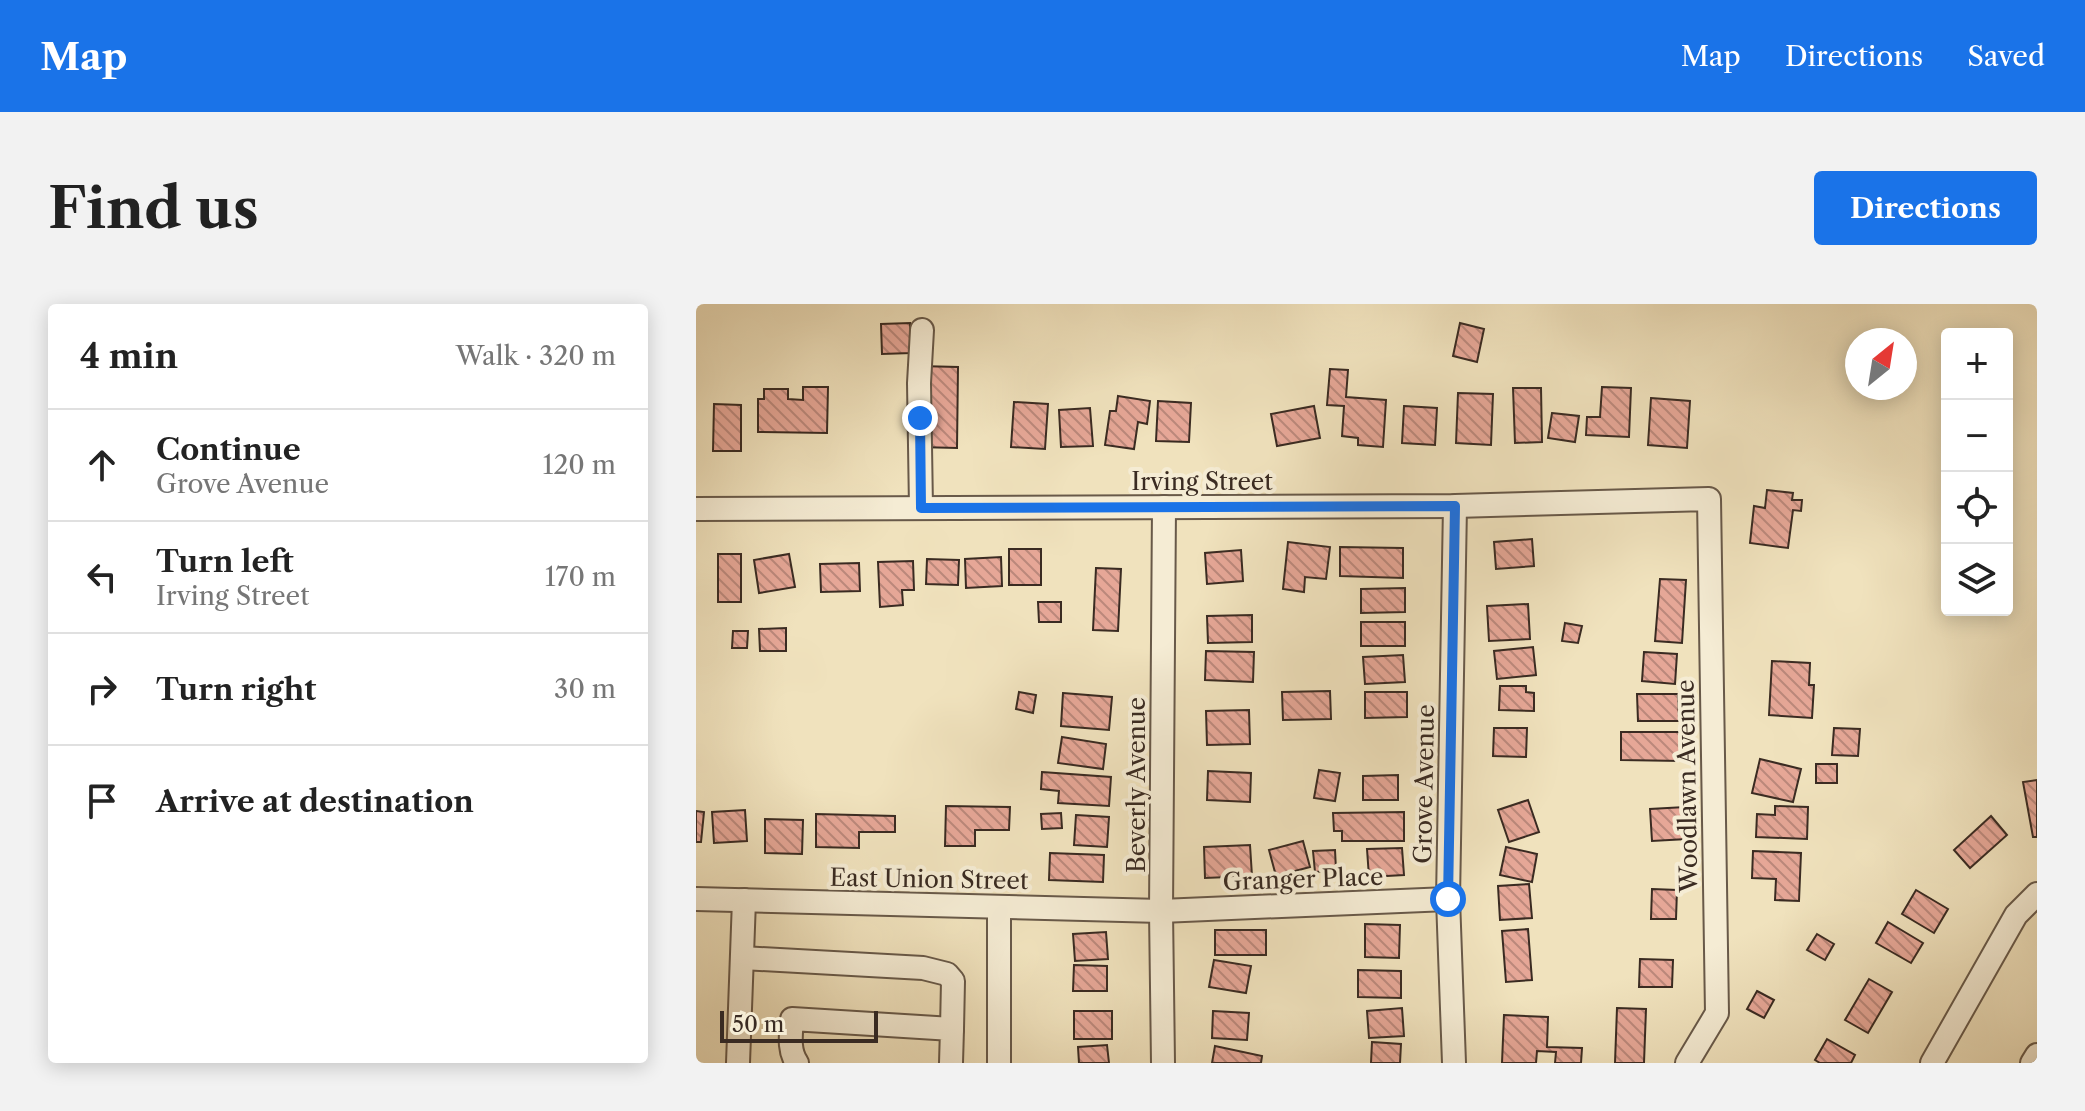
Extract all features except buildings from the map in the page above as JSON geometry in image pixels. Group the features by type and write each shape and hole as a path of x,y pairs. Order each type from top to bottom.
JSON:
{"street":[{"path":"921,508 919,383 922,330"},
{"name":"Irving Street","path":"696,509 1455,506 1709,499"},
{"name":"Woodlawn Avenue","path":"1687,1063 1717,1013 1709,499"},
{"name":"Grove Avenue","path":"1454,1063 1448,899 1455,506"},
{"name":"Beverly Avenue","path":"1163,1063 1164,507"},
{"path":"1932,1063 2016,915 2037,894"},
{"name":"East Union Street","path":"696,899 1161,911"},
{"name":"Granger Place","path":"1161,911 1448,899"},
{"path":"738,1063 744,900"},
{"path":"999,907 999,1063"},
{"path":"742,958 923,968 947,974 953,981 951,1063"},
{"path":"797,1063 791,1045 792,1019 952,1029"},
{"path":"2032,1063 2037,1055"}],"route":[{"path":"920,418 921,508 1455,506 1448,899"}]}
